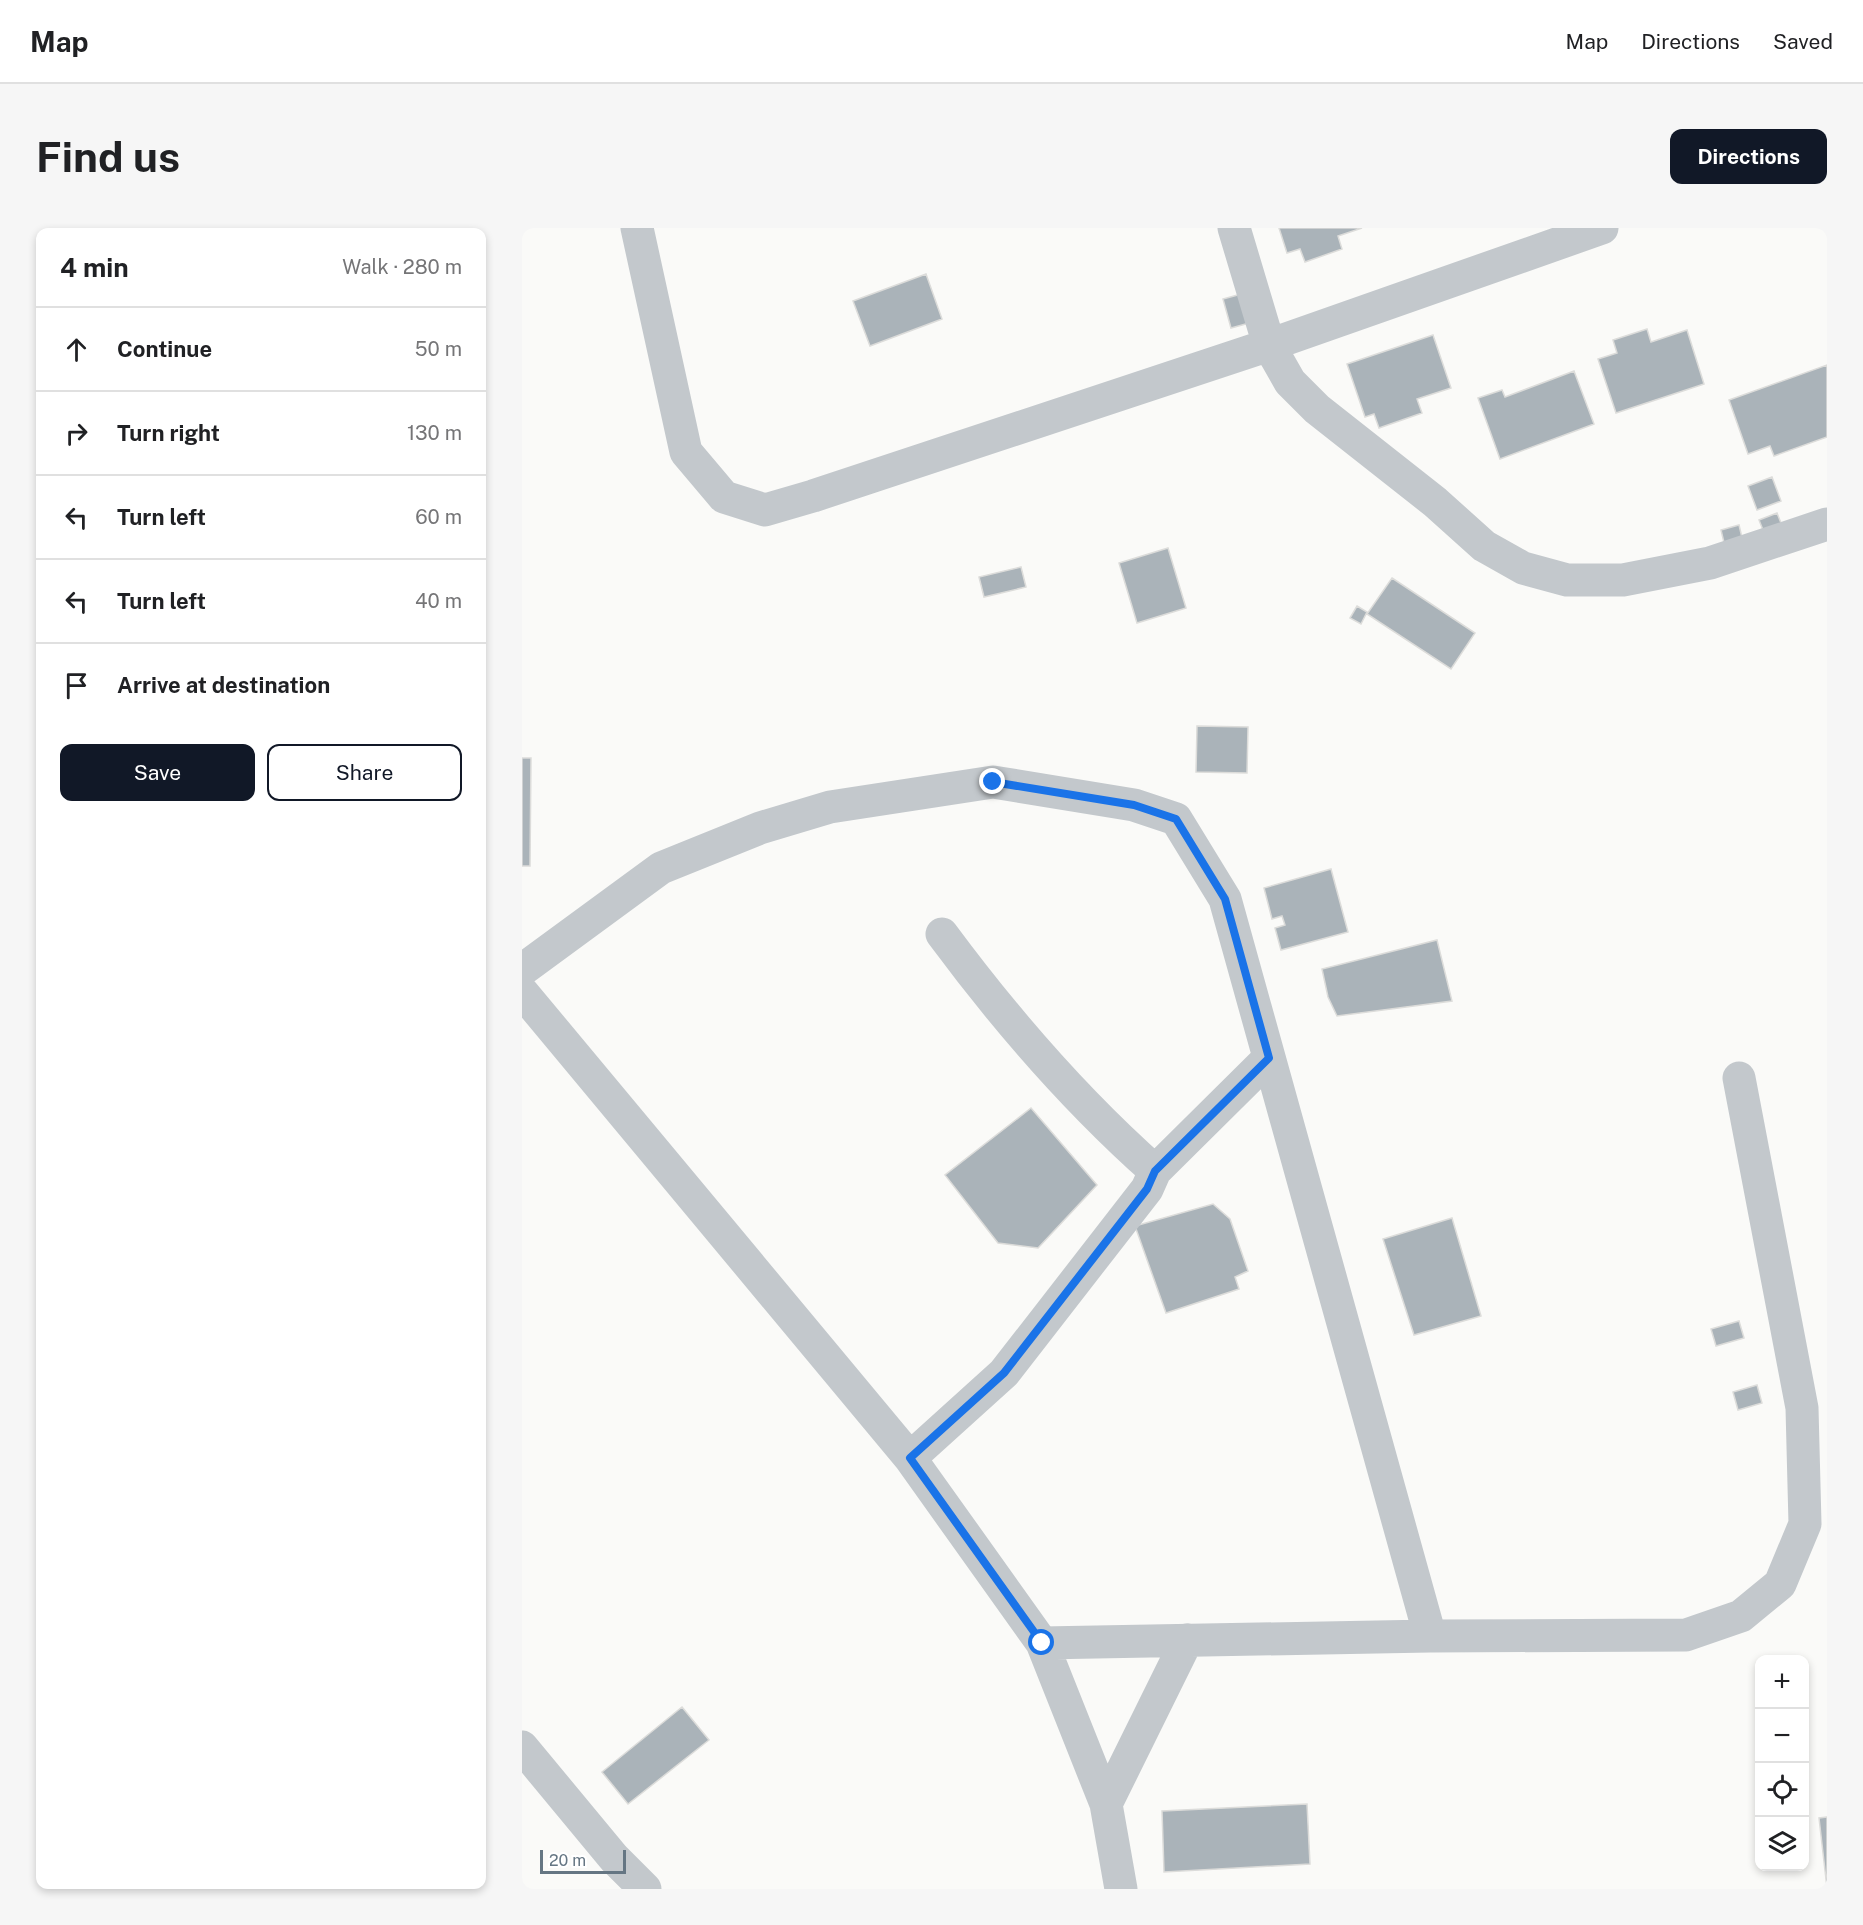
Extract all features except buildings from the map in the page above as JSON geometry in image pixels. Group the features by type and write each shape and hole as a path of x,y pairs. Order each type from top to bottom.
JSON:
{"street":[{"path":"637,228 686,453 724,497 765,510 1269,345 1602,228"},
{"path":"1234,228 1269,345 1290,382 1317,409 1426,495 1484,546 1523,568 1567,580 1623,580 1710,563 1827,524"},
{"path":"522,970 661,868 760,828 830,807 993,782 1134,805 1176,819 1225,899 1430,1636"},
{"path":"942,934 989,998 1081,1098 1155,1171"},
{"path":"522,992 910,1458 1042,1643 1106,1804 1121,1889"},
{"path":"910,1458 1004,1373 1147,1189 1155,1171 1269,1058"},
{"path":"1042,1643 1430,1636 1686,1635 1741,1616 1780,1584 1805,1524 1802,1408 1739,1078"},
{"path":"1106,1804 1187,1640"},
{"path":"522,1747 614,1858 645,1889"}],"route":[{"path":"993,782 1134,805 1176,819 1225,899 1269,1058 1155,1171 1147,1189 1004,1373 910,1458 1042,1643"}]}
